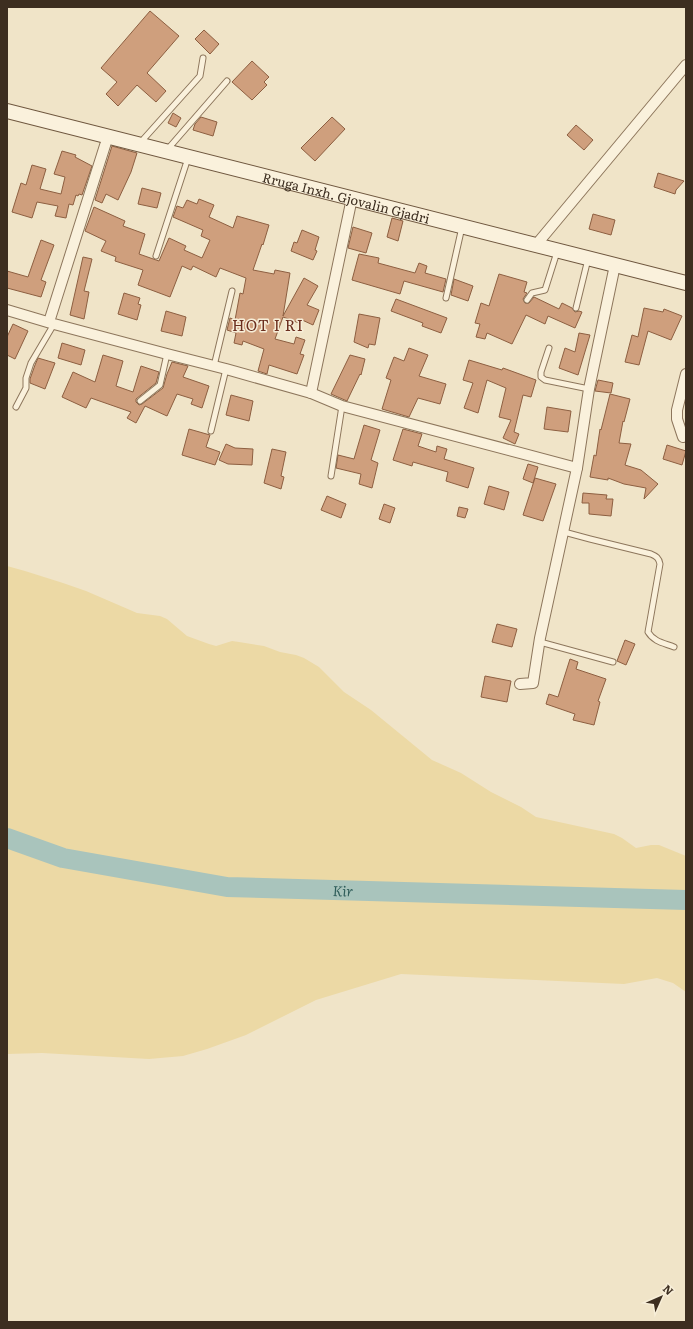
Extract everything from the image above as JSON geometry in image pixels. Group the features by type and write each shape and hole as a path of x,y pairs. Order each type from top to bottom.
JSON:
{"main road":[{"name":"Rruga Inxh. Gjovalin Gjadri","path":"7,111 686,283"}],"street":[{"path":"536,245 686,65"},
{"path":"51,323 108,136"},
{"path":"311,393 352,198"},
{"path":"520,684 533,683 540,642 577,468 589,389 615,265"},
{"path":"7,310 311,393 342,406 577,468"},
{"path":"684,437 677,419 677,410 686,374"}],"lane":[{"path":"139,144 200,76 202,58"},
{"path":"166,151 227,80"},
{"path":"156,256 188,157"},
{"path":"446,298 462,226"},
{"path":"527,300 532,293 545,290 558,251"},
{"path":"576,308 588,258"},
{"path":"214,366 232,291"},
{"path":"16,407 26,388 26,378 31,363 51,323"},
{"path":"549,348 541,372 541,377 546,380 589,389"},
{"path":"140,401 160,385 167,354"},
{"path":"211,431 226,369"},
{"path":"331,476 342,406"},
{"path":"564,532 651,554 660,560 648,632 651,638 656,641 674,647"},
{"path":"540,642 613,662"}],"sand":[{"path":"7,566 86,591 137,613 160,616 167,619 187,636 209,644 216,646 232,641 239,642 264,646 304,658 319,667 344,692 371,710 432,760 461,773 491,792 521,807 536,817 614,834 636,848 659,845 686,856 686,992 673,983 657,978 624,984 401,974 316,1000 246,1035 183,1056 149,1059 42,1053 7,1054"}],"building":[{"path":"150,11 179,36 147,73 166,91 156,102 137,85 118,106 106,94 117,82 101,68"},
{"path":"204,30 219,44 210,54 195,39"},
{"path":"252,61 269,77 264,82 267,85 252,100 232,82"},
{"path":"173,113 181,118 176,127 168,123"},
{"path":"201,117 217,122 213,136 193,130 195,124"},
{"path":"332,117 345,129 315,161 301,148"},
{"path":"576,125 593,140 584,150 567,135"},
{"path":"112,146 137,153 131,172 118,200 106,194 102,203 95,200"},
{"path":"62,151 76,155 75,157 92,166 82,195 76,195 73,205 69,204 66,218 55,216 58,206 37,202 32,218 12,212 21,183 26,185 32,165 46,169 40,189 61,194 65,177 54,174"},
{"path":"658,173 684,181 676,190 675,194 654,187"},
{"path":"142,188 161,193 157,208 138,204"},
{"path":"199,199 214,205 209,217 233,228 237,216 269,225 253,270 274,274 275,270 290,273 283,316 304,278 318,286 307,305 319,310 313,325 300,319 299,323 283,317 275,339 294,344 296,337 305,340 300,354 304,355 297,374 269,365 267,374 258,371 264,349 243,341 242,345 234,343 236,333 227,330 230,318 235,320 240,293 243,294 246,278 220,268 216,277 193,266 191,270 182,266 170,297 138,285 143,270 115,261 116,257 101,251 106,241 85,231 94,207 125,221 123,226 145,234 139,254 159,261 169,238 186,246 184,250 202,258 210,240 201,236 203,230 173,217 177,206 183,208 187,200 197,204"},
{"path":"593,214 615,220 611,235 589,229"},
{"path":"392,218 403,221 398,241 387,237"},
{"path":"353,227 372,233 366,253 348,248"},
{"path":"302,230 319,237 315,250 317,251 313,260 291,251 294,242 297,243"},
{"path":"41,240 54,245 41,280 46,282 41,297 7,288 7,271 28,277"},
{"path":"359,254 379,258 378,263 415,273 419,263 427,266 425,273 446,279 443,292 404,281 400,294 352,280"},
{"path":"83,257 92,259 84,291 89,292 84,319 70,315"},
{"path":"499,274 527,282 524,292 527,293 523,299 525,303 529,303 534,297 559,309 562,303 572,308 575,312 582,312 575,328 548,316 545,324 526,315 512,344 487,333 485,339 476,337 480,324 475,323 481,303 489,306"},
{"path":"454,279 473,286 468,301 451,295"},
{"path":"124,293 140,298 138,304 141,305 137,320 118,314"},
{"path":"396,299 447,318 441,333 422,326 423,323 391,311"},
{"path":"644,308 663,312 664,309 682,316 671,340 648,331 639,365 625,362 632,335 638,337"},
{"path":"166,311 186,317 182,336 161,331"},
{"path":"359,314 380,318 375,345 369,344 368,348 354,342"},
{"path":"13,324 28,331 15,359 7,355 7,337"},
{"path":"579,333 590,335 578,375 559,368 565,348 575,352"},
{"path":"62,343 85,350 81,365 58,358"},
{"path":"409,348 428,355 419,376 446,384 440,404 418,398 409,417 382,409 391,380 386,378 394,357 404,361"},
{"path":"103,355 123,361 116,386 133,392 141,366 159,372 156,383 136,399 136,402 139,405 163,388 172,362 188,366 183,377 209,386 202,408 191,404 193,399 177,394 167,416 145,406 136,423 127,418 131,412 91,398 86,408 62,397 73,372 95,382"},
{"path":"350,355 365,359 361,375 360,374 347,401 331,394"},
{"path":"38,358 55,363 45,389 30,383 30,379"},
{"path":"469,360 502,370 503,368 536,380 531,397 523,395 514,432 519,434 515,444 503,438 511,420 499,417 506,388 487,380 478,413 464,408 473,383 463,380"},
{"path":"598,380 613,383 611,393 595,391"},
{"path":"610,394 630,399 624,422 623,421 619,443 631,444 625,465 641,470 658,484 644,499 646,488 624,484 608,478 608,480 590,477 594,455 596,456 600,429 601,430"},
{"path":"231,395 253,401 249,421 226,415"},
{"path":"547,407 571,411 568,432 544,429"},
{"path":"364,425 380,430 371,460 378,463 372,488 359,484 361,474 336,468 338,455 354,459"},
{"path":"189,429 210,435 206,447 220,452 215,465 182,455"},
{"path":"403,429 422,434 418,446 436,452 437,446 447,449 444,459 474,468 468,488 446,481 448,472 413,462 412,466 393,460"},
{"path":"226,444 235,448 253,449 252,465 228,464 219,460"},
{"path":"667,445 686,451 682,465 663,459"},
{"path":"272,449 286,452 281,476 284,477 281,489 264,483"},
{"path":"528,464 538,467 533,483 523,479"},
{"path":"535,478 556,484 543,521 523,515"},
{"path":"489,486 509,492 504,510 484,504"},
{"path":"583,493 607,495 606,499 613,499 611,516 589,514 589,503 582,503"},
{"path":"327,496 346,504 341,518 321,510"},
{"path":"384,504 395,508 390,523 379,519"},
{"path":"459,507 468,509 465,518 457,516"},
{"path":"497,624 517,629 512,647 492,642"},
{"path":"625,640 635,644 626,665 617,661"},
{"path":"570,659 578,662 576,669 606,679 598,701 600,702 594,725 573,720 575,714 546,704 549,694 558,697"},
{"path":"485,676 511,681 507,702 481,697"}],"waterway":[{"name":"Kir","path":"7,838 63,858 227,887 686,900"}],"district":[{"name":"HOT I RI","path":"268,324"}]}
